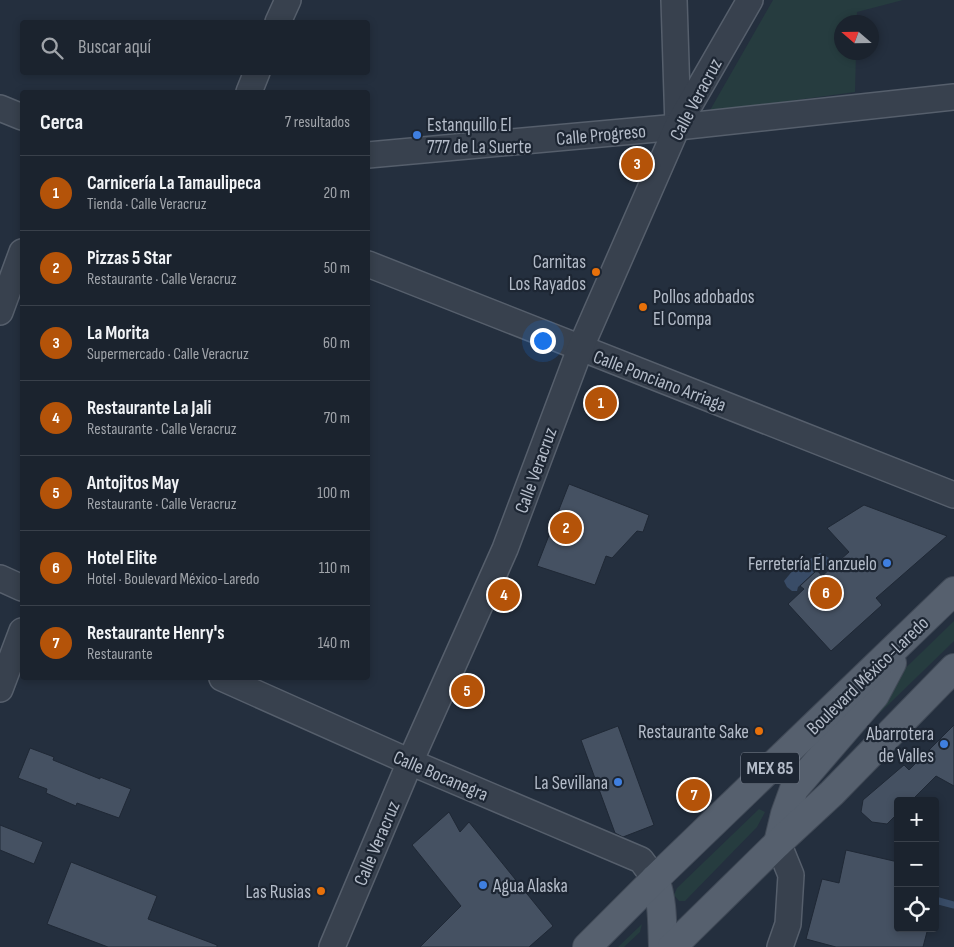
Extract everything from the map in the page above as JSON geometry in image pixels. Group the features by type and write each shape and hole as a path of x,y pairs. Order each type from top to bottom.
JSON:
{"main road":[{"name":"Boulevard México-Laredo","path":"587,947 954,591"},
{"path":"778,843 785,814 794,789 874,695 905,640"},
{"path":"672,947 832,793 954,668"},
{"path":"655,879 661,906 663,947"}],"street":[{"path":"279,20 288,0"},
{"path":"674,0 678,127"},
{"name":"Calle Veracruz","path":"332,947 410,762 505,549 580,349 678,127 750,0"},
{"path":"250,90 256,75"},
{"name":"Calle Progreso","path":"370,156 678,127 954,97"},
{"path":"0,108 20,116"},
{"path":"0,312 20,257"},
{"name":"Calle Ponciano Arriaga","path":"370,265 954,495"},
{"path":"0,578 20,587"},
{"path":"0,689 20,636"},
{"name":"Calle Bocanegra","path":"226,680 410,762 641,860 655,879"},
{"path":"778,843 791,875 788,924 780,947"}],"green space":[{"path":"773,0 903,0 857,12 857,15 834,15 834,60 856,60 855,92 709,112"},
{"path":"954,621 954,641 793,797 885,688"},
{"path":"759,809 765,812 757,827 685,901 679,901 674,895 677,888"},
{"path":"642,924 640,932 624,947 618,947"}],"water":[{"path":"820,553 829,558 827,566 822,572 818,569 798,587 797,591 792,591 787,587 784,581 794,569"}],"building":[{"path":"569,484 649,515 643,532 637,531 612,558 606,556 595,585 537,566"},
{"path":"864,505 947,536 876,598 882,605 831,651 788,604 804,589 800,586 817,570 822,576 849,552 827,528"},
{"path":"954,725 954,786 936,776 915,797 894,797 894,817 887,824 872,822 861,812 863,800 904,765 909,770"},
{"name":"La Sevillana","path":"618,726 654,825 623,837 615,833 581,740"},
{"path":"30,748 54,757 53,760 131,789 119,818 77,803 76,806 46,793 47,789 18,778"},
{"name":"Agua Alaska","path":"449,812 460,832 469,822 553,926 529,947 420,947 461,906 412,845"},
{"path":"0,825 43,842 34,864 0,850"},
{"path":"846,850 894,861 894,932 927,932 923,947 836,947 806,939 822,879 839,883"},
{"path":"71,862 157,896 148,919 217,945 217,947 108,947 47,924"}],"waterway":[{"path":"939,901 954,905"}],"place":[{"name":"Estanquillo El 777 de La Suerte","path":"417,135"},
{"name":"La Morita","path":"637,164"},
{"name":"Carnitas Los Rayados","path":"596,272"},
{"name":"Pollos adobados El Compa","path":"643,307"},
{"name":"Carnicería La Tamaulipeca","path":"601,403"},
{"name":"Pizzas 5 Star","path":"566,528"},
{"name":"Ferretería El anzuelo","path":"887,563"},
{"name":"Hotel Elite","path":"826,593"},
{"name":"Restaurante La Jali","path":"504,595"},
{"name":"Antojitos May","path":"467,691"},
{"name":"Restaurante Sake","path":"759,731"},
{"name":"Abarrotera de Valles","path":"944,744"},
{"name":"La Sevillana","path":"618,782"},
{"name":"Restaurante Henry's","path":"694,795"},
{"name":"Agua Alaska","path":"483,885"},
{"name":"Las Rusias","path":"321,891"}]}
